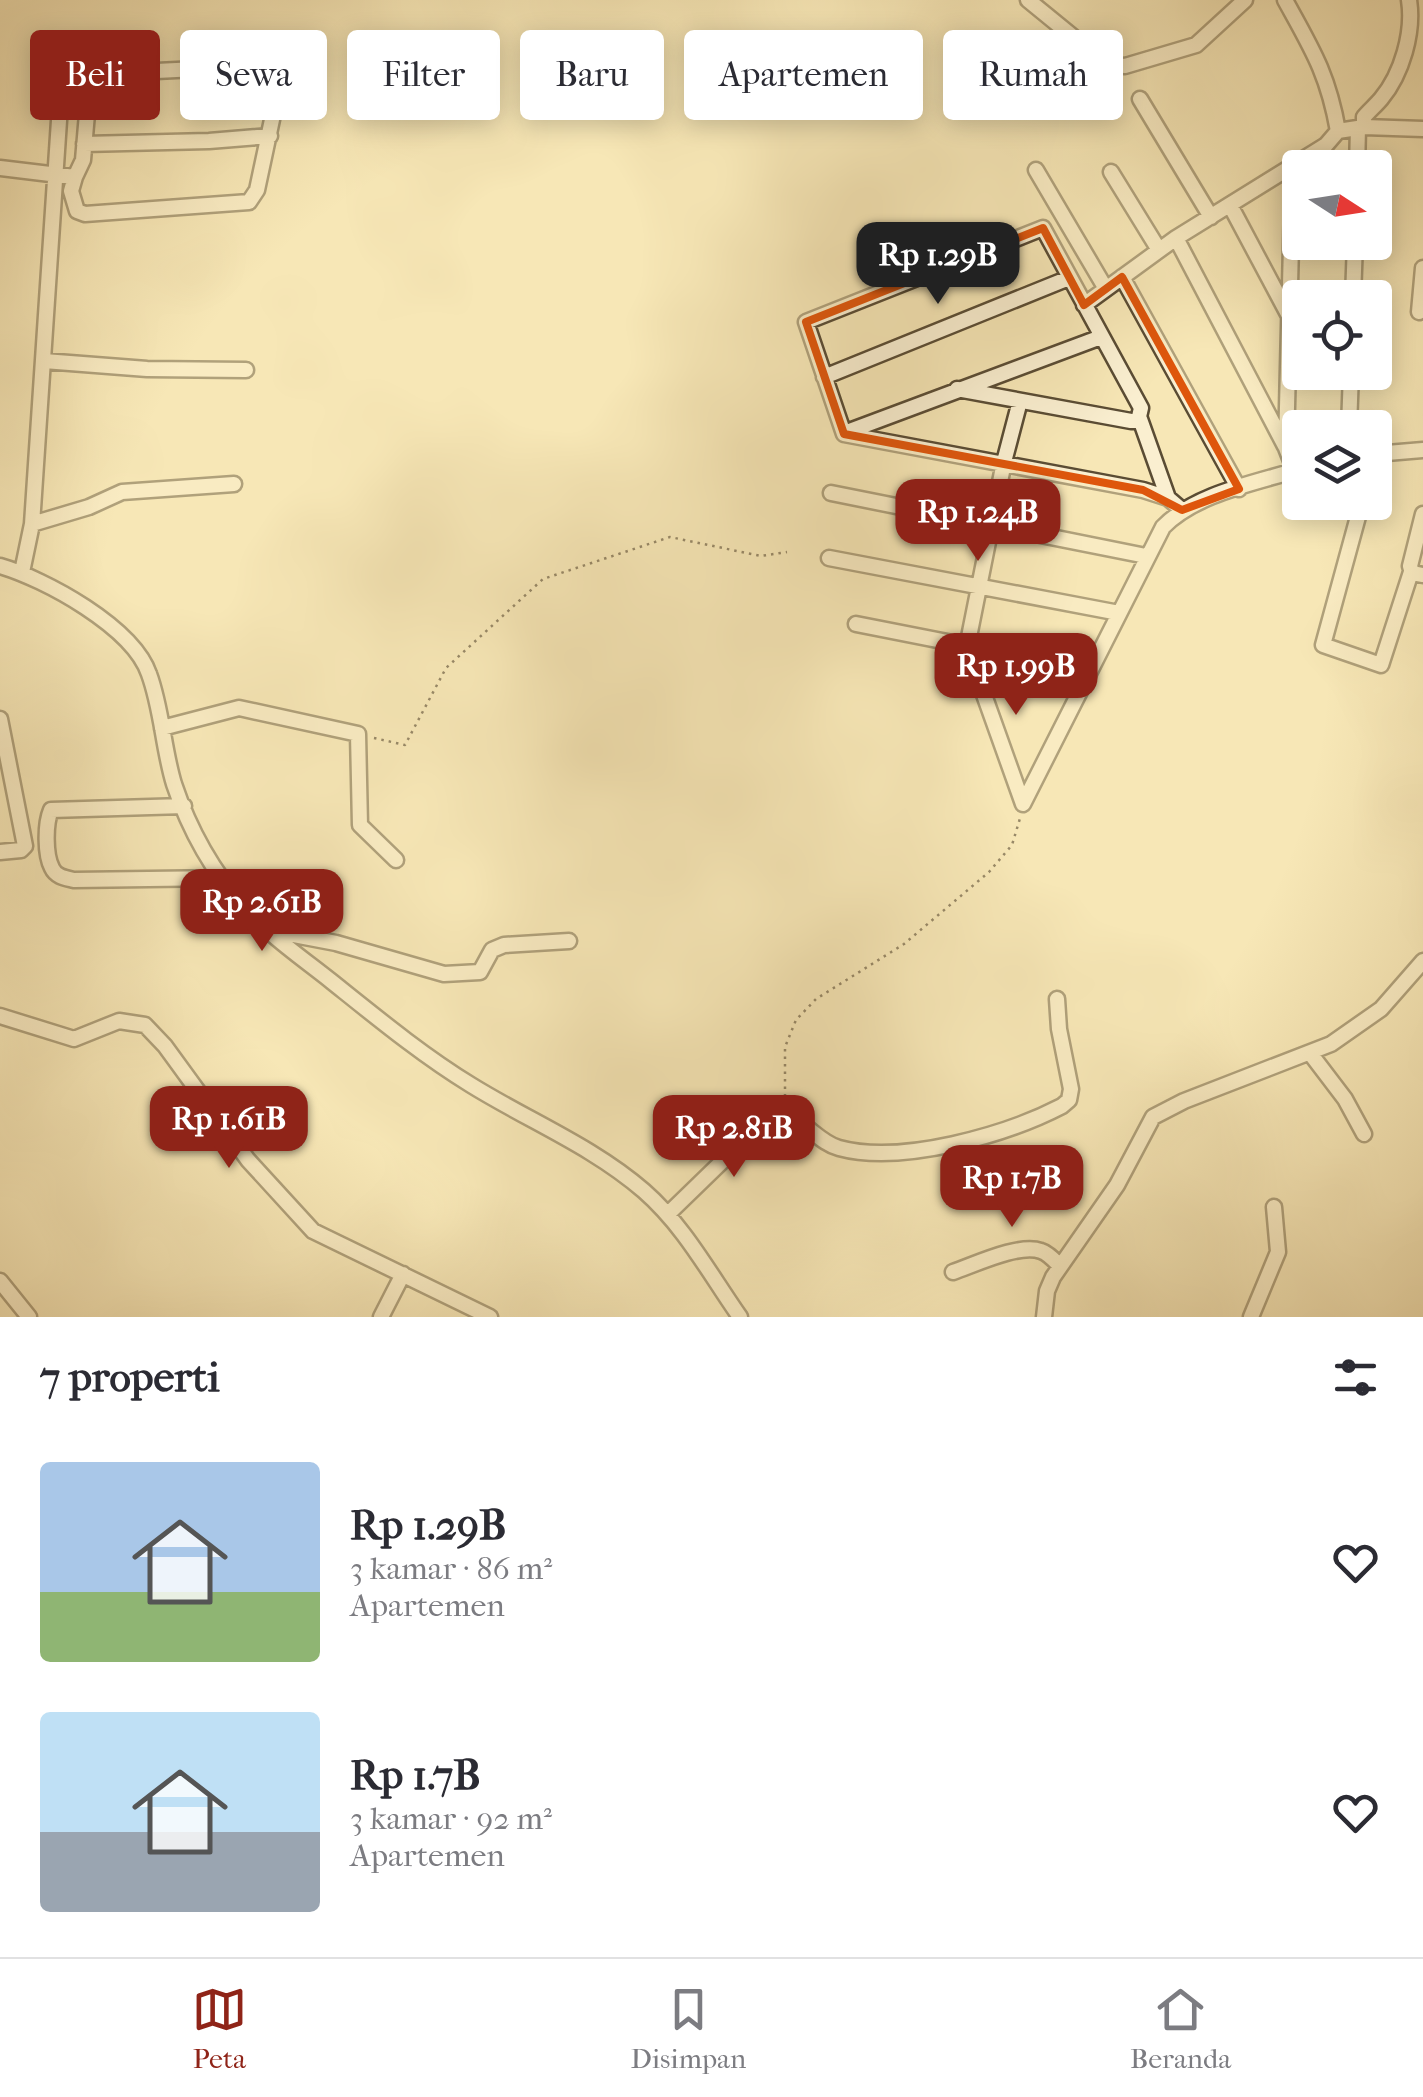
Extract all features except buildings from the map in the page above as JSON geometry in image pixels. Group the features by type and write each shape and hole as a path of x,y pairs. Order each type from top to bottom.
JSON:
{"street":[{"path":"1028,0 1098,58 1111,65 1125,66 1196,45 1244,0"},
{"path":"1284,0 1330,87 1338,130"},
{"path":"1359,150 1364,118 1383,97 1408,40 1412,22 1409,0"},
{"path":"277,65 283,68 282,80 270,136 256,190 249,202 85,214 76,211 72,202 75,176 82,160 90,80 97,74 277,65"},
{"path":"1140,99 1211,217"},
{"path":"22,572 32,524 61,120"},
{"path":"1315,150 1338,130 1423,129"},
{"path":"84,144 270,136"},
{"path":"0,168 75,176"},
{"path":"1084,306 1176,238 1282,169"},
{"path":"1036,170 1106,289"},
{"path":"1111,172 1159,250"},
{"path":"1230,204 1282,303"},
{"path":"844,434 806,322 1043,228 1141,408 1140,419 1168,498"},
{"path":"1176,238 1282,440"},
{"path":"1419,312 1423,268"},
{"path":"1122,277 1239,489"},
{"path":"824,377 1069,278"},
{"path":"844,434 1100,337"},
{"path":"44,361 147,370 246,370"},
{"path":"957,389 1131,421 1140,419"},
{"path":"1020,401 967,647 1023,804"},
{"path":"844,434 1143,490 1168,498 1182,510"},
{"path":"1392,453 1423,450"},
{"path":"1023,804 1163,527 1182,510 1282,475"},
{"path":"32,524 89,507 122,492 234,484"},
{"path":"831,493 1146,556"},
{"path":"1357,520 1323,645 1381,665 1417,573 1423,514"},
{"path":"829,558 1119,612"},
{"path":"0,566 22,572 84,608 135,650 149,671 174,784 200,845 243,906 267,930 374,1015 470,1084 622,1173 668,1214 740,1317"},
{"path":"856,624 1090,670"},
{"path":"162,728 239,708 358,734 360,825 396,860"},
{"path":"0,718 6,784 25,846 0,852"},
{"path":"184,806 51,810 46,821 52,868 59,876 74,880 223,878"},
{"path":"267,930 336,943 455,975 480,972 492,950 504,946 569,941"},
{"path":"1044,1317 1046,1291 1117,1184 1153,1117 1184,1101 1310,1053 1359,1027 1381,1009 1423,961"},
{"path":"668,1214 736,1148 785,1116 798,1120 831,1146 894,1152 964,1140 1056,1109 1066,1102 1071,1089 1058,1030 1058,999"},
{"path":"0,1016 74,1039 119,1021 145,1025 165,1046 248,1160 313,1231 490,1317"},
{"path":"1310,1053 1346,1099 1364,1134"},
{"path":"1251,1317 1278,1252 1274,1207"},
{"path":"953,1272 1032,1249 1044,1252 1060,1266"},
{"path":"381,1317 403,1274"},
{"path":"0,1280 29,1317"}],"path":[{"path":"358,734 405,745 446,668 543,579 670,537 761,556 787,552"},
{"path":"785,1116 786,1047 796,1020 816,999 904,944 1004,858 1019,827 1023,804"}],"highlighted area":[{"path":"1043,228 1084,305 1122,277 1239,489 1182,510 1143,490 844,434 806,322"}]}
